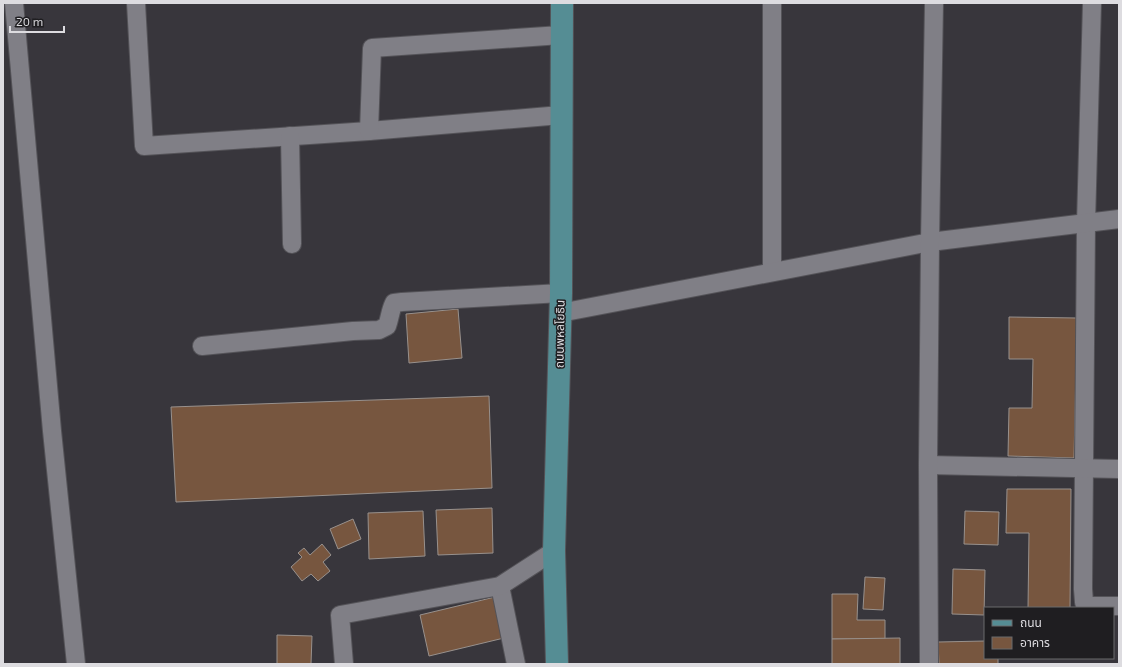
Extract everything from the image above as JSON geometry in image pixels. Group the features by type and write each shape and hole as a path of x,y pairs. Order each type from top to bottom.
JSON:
{"main road":[{"name":"ถนนพหลโยธิน","path":"557,664 554,551 561,303 562,3"}],"street":[{"path":"14,3 52,431 76,664"},
{"path":"136,3 144,146 369,131 562,115"},
{"path":"772,3 772,272"},
{"path":"929,664 928,465 934,3"},
{"path":"1092,3 1086,223 1084,602 1090,606 1119,606"},
{"path":"369,131 372,48 561,35"},
{"path":"290,136 292,244"},
{"path":"202,346 353,330 379,330 387,326 390,319 390,310 394,303 561,303 772,272 930,242 1119,219"},
{"path":"928,465 1119,469"},
{"path":"344,664 340,615 500,586 554,551"},
{"path":"500,586 516,664"}],"building":[{"path":"458,309 462,358 409,363 406,314"},
{"path":"1009,317 1077,318 1074,458 1008,456 1009,408 1032,408 1033,359 1009,359"},
{"path":"489,396 492,488 176,502 171,407"},
{"path":"1007,489 1071,489 1070,607 1028,607 1029,533 1006,533"},
{"path":"492,508 493,553 438,555 436,510"},
{"path":"423,511 425,556 369,559 368,513"},
{"path":"965,511 999,512 998,545 964,544"},
{"path":"353,519 361,539 338,549 330,529"},
{"path":"322,544 331,555 323,562 330,571 318,581 311,574 302,581 291,567 302,557 298,553 304,548 310,555"},
{"path":"953,569 985,570 984,615 952,614"},
{"path":"865,577 885,578 883,610 863,609"},
{"path":"832,594 858,594 857,620 885,620 885,639 832,639"},
{"path":"495,597 504,638 429,656 420,615"},
{"path":"277,635 312,636 311,664 277,664"},
{"path":"900,638 900,664 832,664 832,639"},
{"path":"984,641 984,659 998,659 998,664 939,664 938,642"}]}
